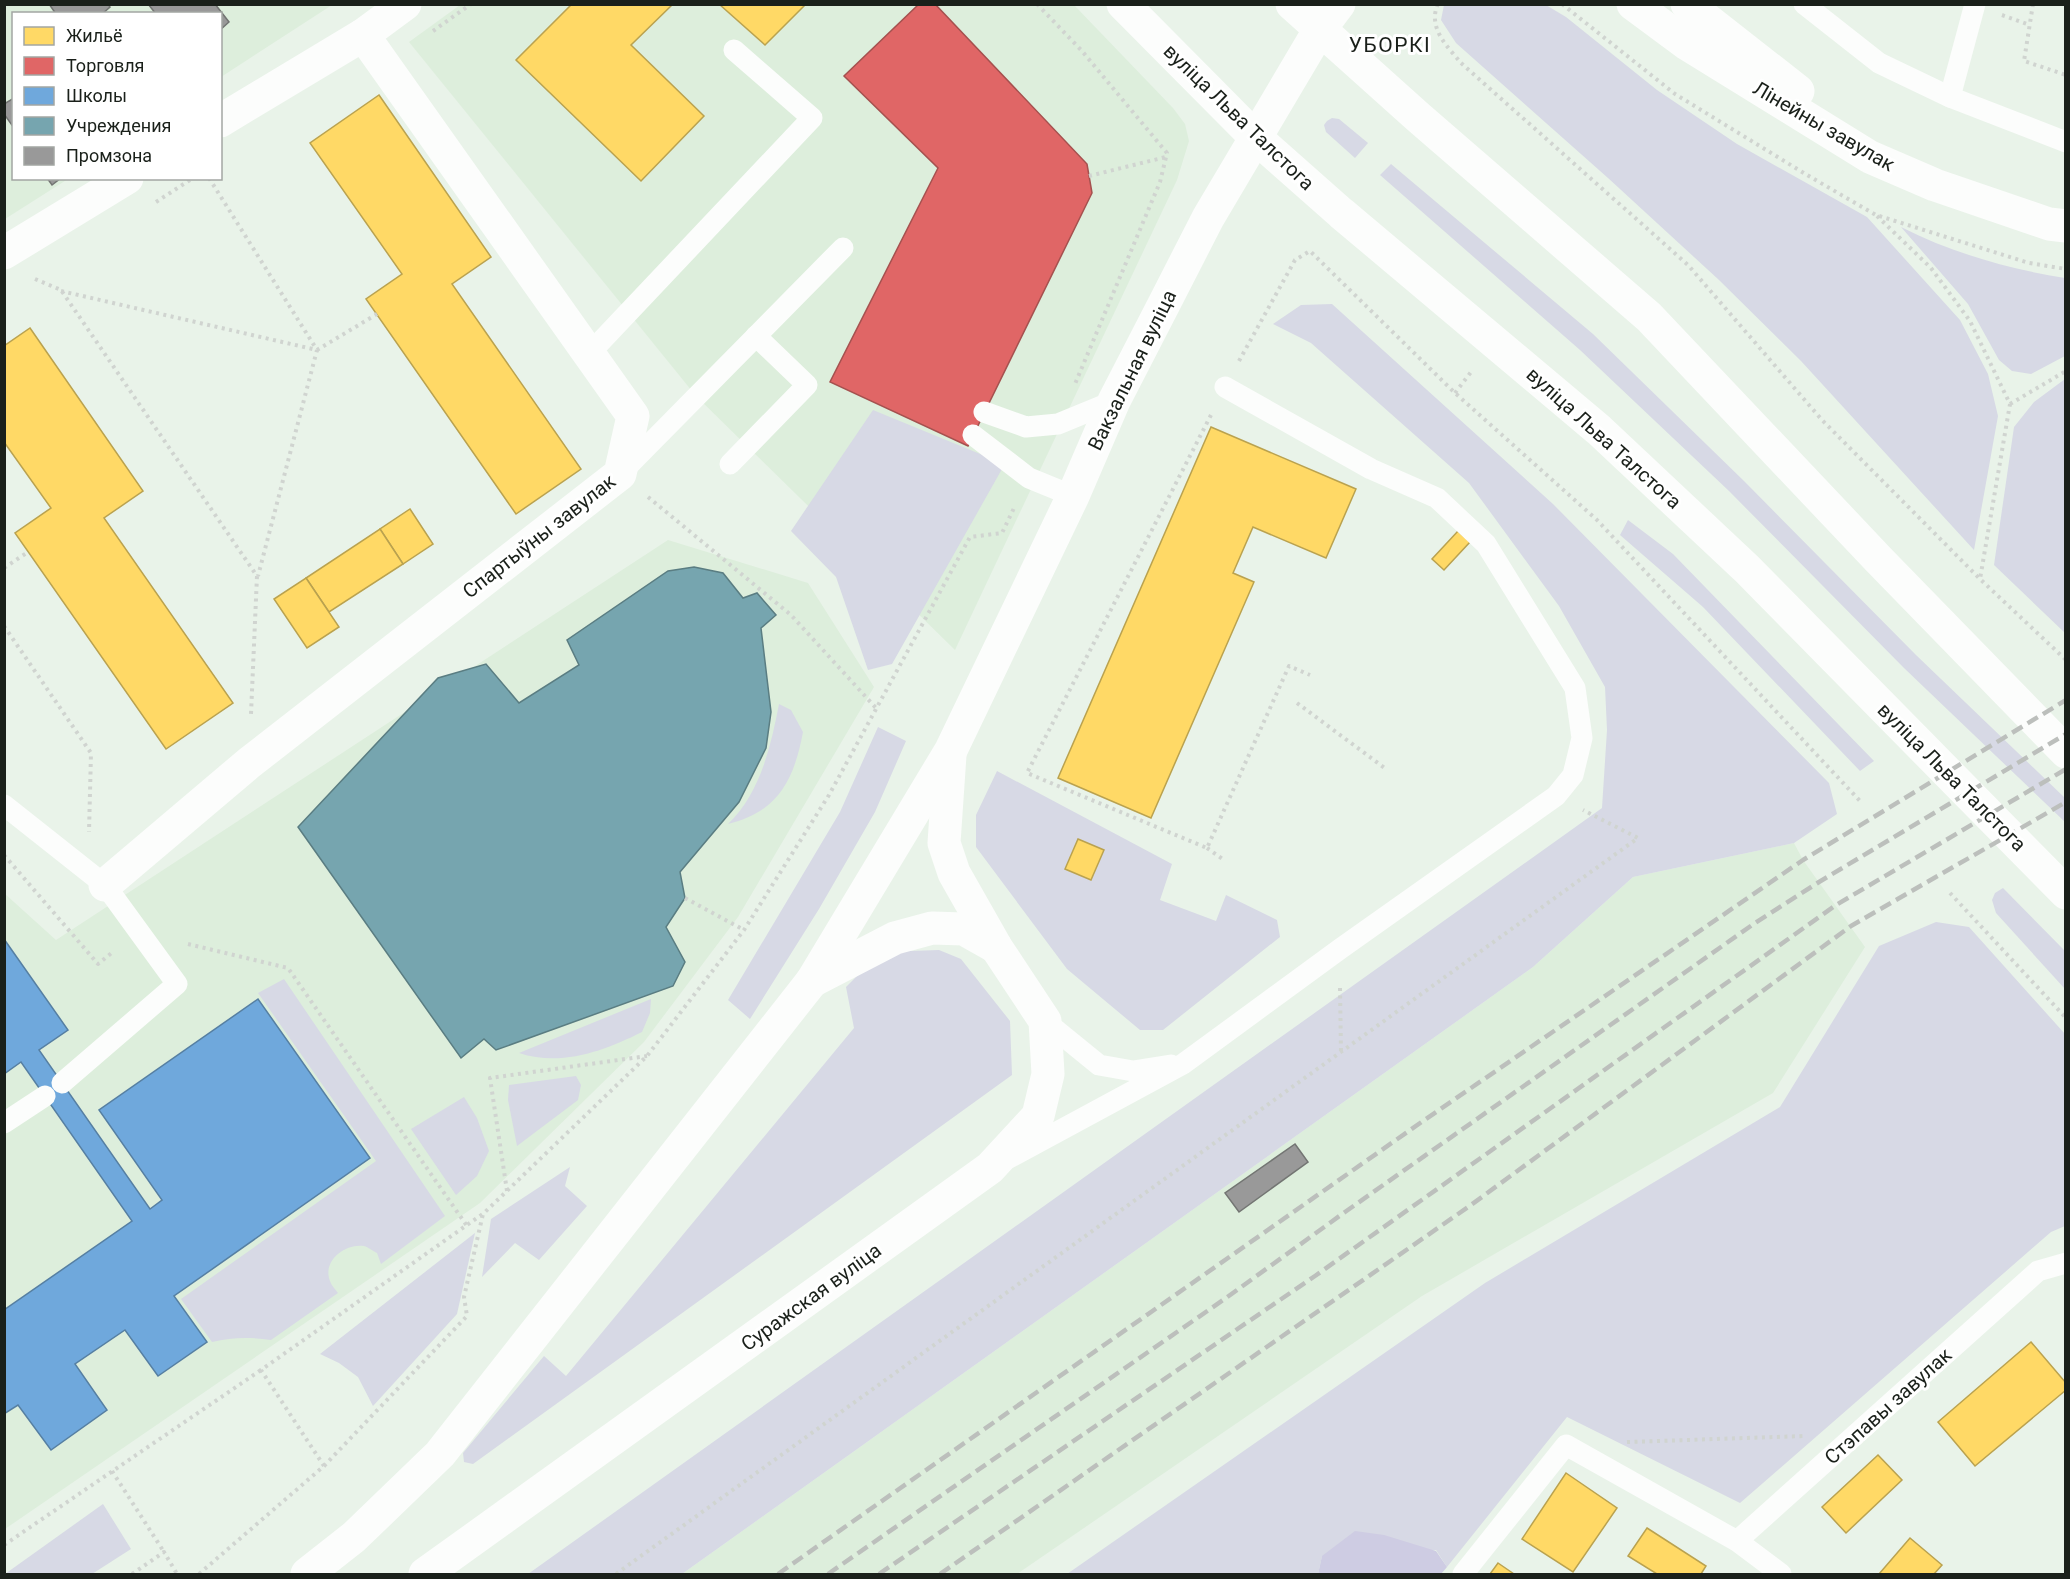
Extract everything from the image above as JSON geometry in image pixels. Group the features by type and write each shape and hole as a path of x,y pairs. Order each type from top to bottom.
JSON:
{"main road":[{"path":"222,120 363,35 405,4"},
{"name":"вуліца Льва Талстога","path":"1123,4 1256,138 1341,213 1496,341 1608,438 1747,569 2066,893"},
{"path":"1292,4 1330,16 1418,117 1649,317 1879,560 2066,752"},
{"name":"Лінейны завулак","path":"1633,4 1687,44 1870,157 1935,185 2049,224 2066,226"},
{"name":"Лінейны завулак","path":"1687,4 1802,94 1880,144 1936,172 2051,209 2066,211"},
{"name":"Вакзальная вуліца","path":"951,750 1073,496 1114,401 1208,218 1330,16"},
{"name":"Спартыўны завулак","path":"96,878 249,763 620,474 633,416 363,35"},
{"path":"4,253 124,180"},
{"name":"Суражская вуліца","path":"425,1575 990,1168 1038,1116 1048,1074 1045,1022 996,947 954,873 944,843 951,750"},
{"name":"Суражская вуліца","path":"307,1575 354,1538 440,1454 812,981 951,750"},
{"name":"Суражская вуліца","path":"812,981 895,938 932,928 964,929 996,947"}],"lane":[{"path":"1950,97 1975,4"},
{"path":"1816,8 1879,63 1950,97 2066,142"},
{"path":"589,354 812,118 734,50"},
{"path":"620,474 843,248"},
{"path":"730,464 807,385 756,336"},
{"path":"990,1168 1183,1064 1556,796 1573,775 1582,738 1575,688 1486,544 1437,498 1371,469 1225,387"},
{"path":"984,412 1026,427 1058,424 1114,401"},
{"path":"974,435 1029,477 1073,496"},
{"path":"4,805 96,878 139,931 177,984 62,1083"},
{"path":"1045,1022 1099,1065 1133,1071 1183,1064"},
{"path":"4,1123 45,1096"},
{"name":"Стэпавы завулак","path":"1737,1541 2038,1271 2066,1263"},
{"path":"1463,1575 1566,1445 1737,1541 1781,1575"}],"path":[{"path":"1438,4 1436,8 1437,34 1461,63 1688,265 1822,420 1980,579 2066,660"},
{"path":"2033,4 2024,61 2066,75"},
{"path":"2004,16 2030,25"},
{"path":"1089,176 1166,158"},
{"path":"210,180 316,350 257,576 249,763"},
{"path":"1876,215 1931,268 1970,321 2010,404 1980,579"},
{"path":"1224,860 1207,848 1027,773 1225,387 1295,260 1310,251 1455,393 1597,520 1860,801"},
{"path":"35,279 61,291 316,350 377,314"},
{"path":"61,291 257,576"},
{"path":"2010,404 2066,371"},
{"path":"620,474 791,615 876,708"},
{"path":"4,568 28,552"},
{"path":"4,626 91,753 96,878"},
{"path":"1207,848 1289,666 1310,675"},
{"path":"1297,703 1386,769"},
{"path":"4,1545 261,1370 484,1213 647,1056 744,930 829,795"},
{"path":"616,1575 1638,838 1556,796"},
{"path":"4,855 98,964 139,931 288,968 467,1226"},
{"path":"1950,893 2066,1018"},
{"path":"685,898 744,930"},
{"path":"1340,949 1341,1052"},
{"path":"507,1192 490,1078 647,1056"},
{"path":"199,1575 324,1466 467,1316 464,1297 484,1213"},
{"path":"261,1370 324,1466"},
{"path":"1624,1443 1856,1434"},
{"path":"112,1471 177,1575"},
{"path":"132,1575 164,1551"}],"shaded area":[{"path":"4,5 332,5 222,76 222,12 12,12 12,180 66,180 5,219"},
{"path":"460,5 1074,5 1173,108 1185,124 1189,141 1177,180 955,650 696,396 409,42"},
{"path":"1444,5 1546,5 1566,17 1657,90 1737,144 1867,217 1960,320 1988,374 1998,416 1974,550 1801,361 1719,280 1456,43 1441,20"},
{"path":"1332,118 1339,119 1368,143 1355,158 1326,132 1324,125"},
{"path":"1391,164 1593,334 1744,481 1916,655 2065,798 2065,822 1904,668 1729,491 1580,350 1380,175"},
{"path":"1901,227 1940,245 1981,259 2065,278 2065,356 2031,374 2012,371 1999,360 1968,304"},
{"path":"1332,304 1553,504 1829,783 1837,814 1794,843 1633,877 1533,967 682,1574 528,1574 1602,808 1607,730 1605,687 1559,606 1469,483 1311,343 1273,324 1301,305"},
{"path":"2065,379 2065,633 1994,565 2014,427 2034,402"},
{"path":"873,410 985,456 1002,469 892,664 868,670 836,577 791,531"},
{"path":"1628,520 1673,554 1874,761 1860,771 1703,607 1620,535"},
{"path":"668,540 808,583 874,687 738,917 644,1042 480,1203 5,1529 4,893 56,940"},
{"path":"779,704 791,710 803,732 795,765 781,792 771,802 745,819 728,824 739,812 756,784 768,753"},
{"path":"878,727 906,741 875,812 819,909 750,1019 728,1000 840,812"},
{"path":"997,771 1172,864 1160,900 1216,921 1226,895 1277,920 1280,937 1163,1030 1140,1030 1067,969 976,847 976,815"},
{"path":"1794,843 1803,860 1865,947 1773,1093 1422,1296 1017,1574 682,1574 1533,967 1633,877"},
{"path":"2003,888 2065,951 2065,989 1996,913 1992,900 1995,893"},
{"path":"1936,922 1969,927 2065,1034 2065,1226 2051,1232 1740,1503 1567,1417 1447,1567 1436,1550 1322,1556 1318,1574 1067,1574 1485,1283 1780,1107 1879,946"},
{"path":"939,950 961,959 1010,1021 1012,1075 473,1464 464,1462 463,1453 544,1356 566,1376 854,1028 846,987 881,952"},
{"path":"284,979 445,1216 381,1264 377,1253 366,1247 357,1246 343,1250 332,1260 328,1274 331,1284 338,1293 271,1340 241,1338 212,1342 181,1299 376,1161 258,993"},
{"path":"651,999 650,1013 642,1032 613,1045 566,1058 535,1057 519,1053"},
{"path":"576,1076 581,1085 578,1100 517,1146 508,1100 509,1085"},
{"path":"464,1097 477,1118 489,1151 477,1176 456,1195 411,1129"},
{"path":"570,1167 565,1186 587,1206 539,1260 515,1243 482,1277 491,1219"},
{"path":"475,1233 457,1314 373,1406 358,1377 339,1363 320,1354"},
{"path":"103,1504 131,1549 92,1574 5,1574"},
{"path":"1355,1531 1384,1535 1436,1551 1447,1567 1441,1574 1318,1574 1322,1556"}],"building: Жильё":[{"path":"572,4 673,4 631,45 704,116 641,181 516,60"},
{"path":"719,4 806,4 765,45"},
{"path":"379,95 491,257 452,284 581,469 516,514 366,299 402,274 310,143"},
{"path":"30,328 143,491 104,518 233,703 166,749 15,533 51,508 4,442 4,346"},
{"path":"1211,427 1356,489 1326,558 1253,527 1233,573 1254,582 1151,818 1058,778"},
{"path":"410,509 433,544 403,564 380,529"},
{"path":"380,529 403,564 329,612 306,578"},
{"path":"1458,531 1470,542 1444,570 1432,559"},
{"path":"306,578 339,627 307,648 274,599"},
{"path":"1078,839 1104,850 1091,880 1065,869"},
{"path":"2031,1342 2066,1383 2066,1390 1975,1466 1938,1422"},
{"path":"1878,1455 1902,1480 1846,1533 1822,1507"},
{"path":"1566,1473 1617,1508 1573,1572 1522,1539"},
{"path":"1647,1528 1706,1566 1701,1574 1657,1574 1628,1556"},
{"path":"1910,1538 1942,1565 1934,1574 1879,1574"},
{"path":"1498,1563 1514,1574 1490,1574"}],"building: Торговля":[{"path":"919,4 935,4 1087,164 1092,193 968,446 830,382 938,168 844,76"}],"building: Школы":[{"path":"4,939 68,1030 39,1050 150,1209 162,1200 99,1110 258,999 370,1158 174,1296 207,1342 158,1376 125,1330 75,1364 107,1410 51,1450 18,1405 4,1414 4,1310 132,1221 21,1062 4,1074"}],"building: Учреждения":[{"path":"694,567 723,573 743,598 757,593 776,615 761,628 771,712 766,748 739,802 680,872 685,898 666,927 685,962 673,986 496,1050 484,1039 461,1058 298,827 438,678 486,664 519,703 579,665 567,640 668,571"}],"building: Промзона":[{"path":"49,4 108,4 110,7 104,12 55,12"},
{"path":"148,4 215,4 221,12 154,12"},
{"path":"222,13 229,22 222,28"},
{"path":"12,99 12,125 4,114 4,104"},
{"path":"48,180 58,180 52,185"},
{"path":"1295,1144 1308,1162 1239,1212 1225,1193"}],"railway":[{"path":"778,1574 1423,1121 1803,860 2066,700"},
{"path":"828,1574 1226,1298 1755,923 2066,734"},
{"path":"879,1574 1315,1276 1836,905 2066,769"},
{"path":"940,1574 1471,1205 1851,926 2066,802"}],"district":[{"name":"УБОРКІ","path":"1390,45"}]}
